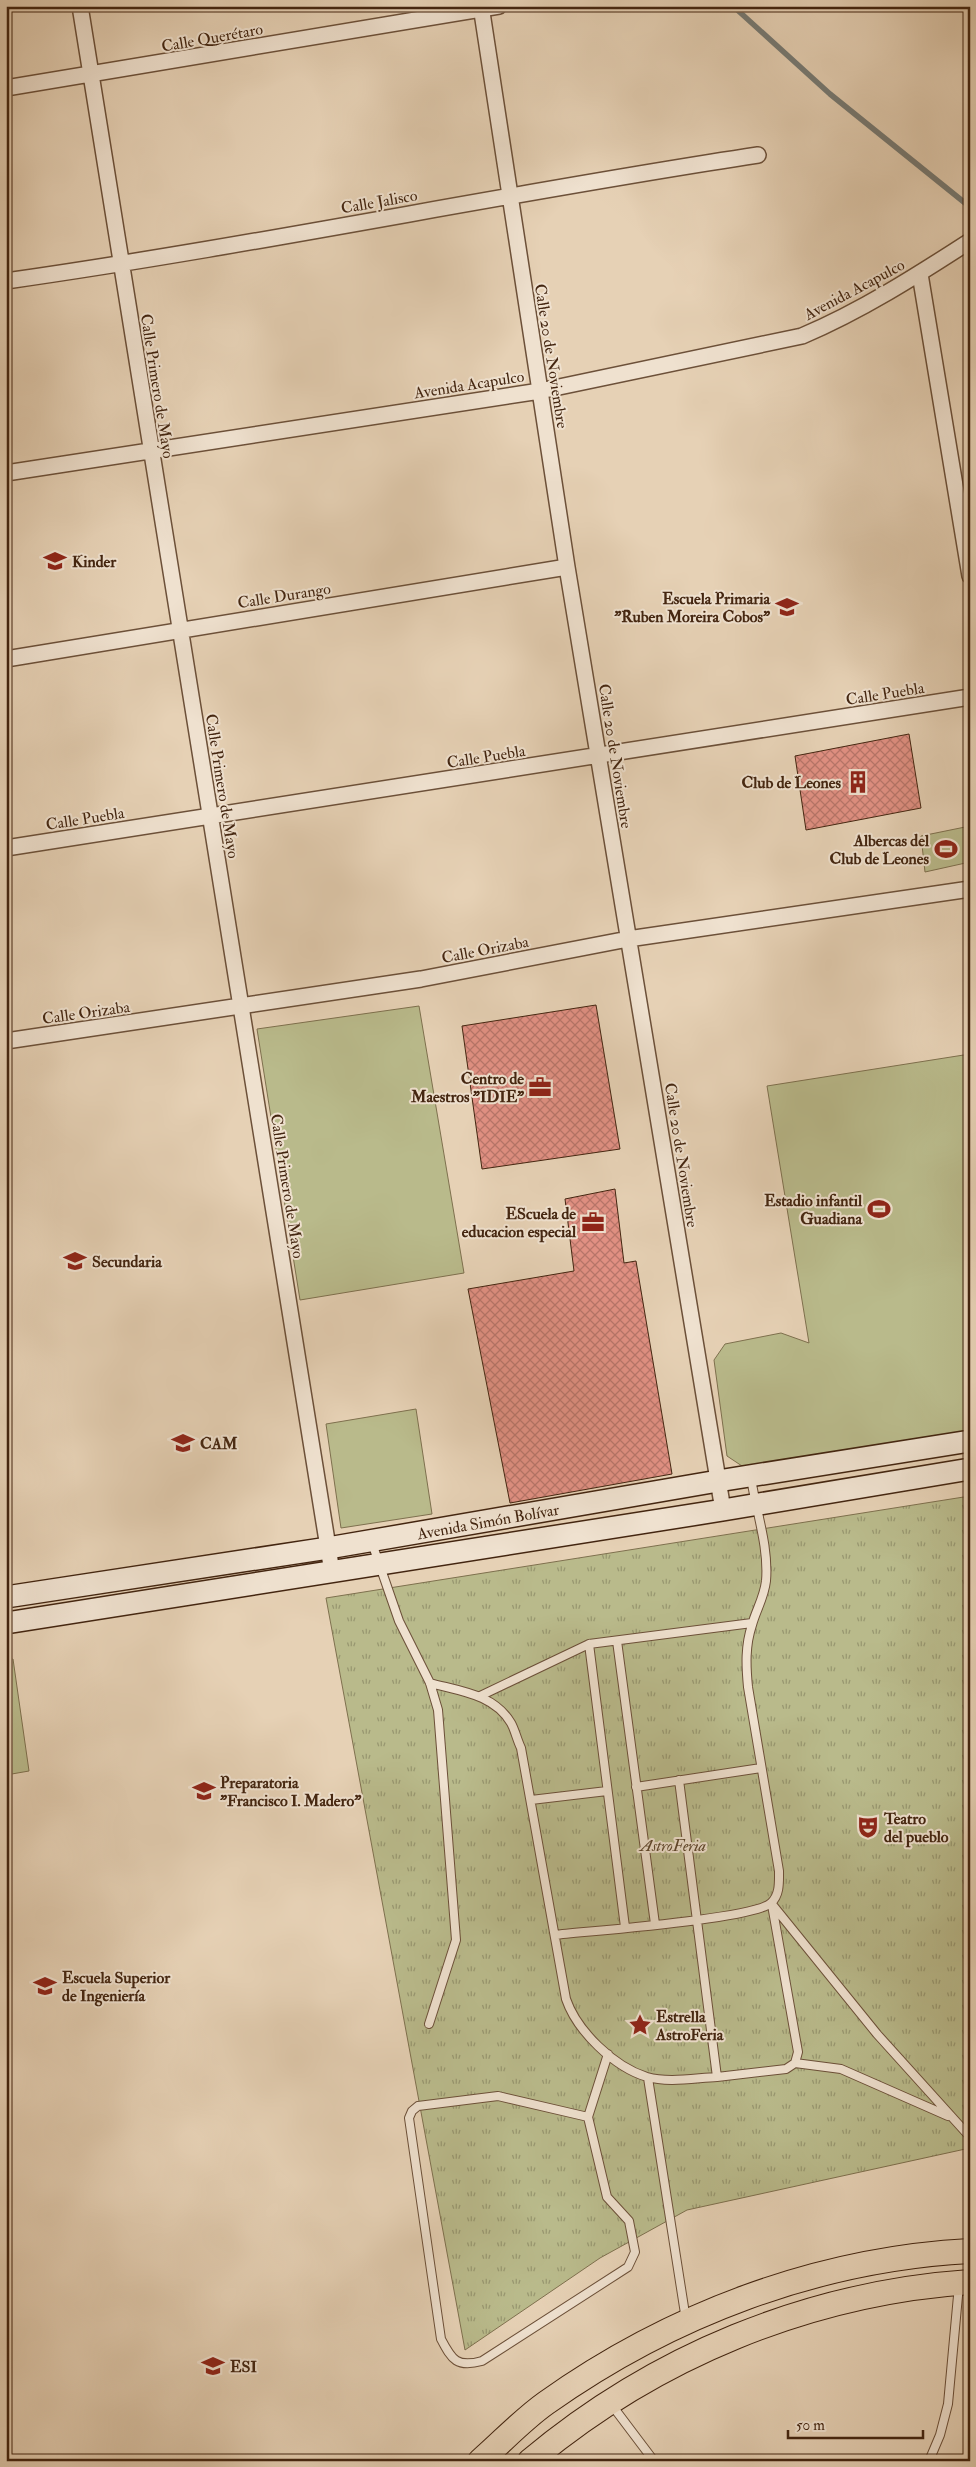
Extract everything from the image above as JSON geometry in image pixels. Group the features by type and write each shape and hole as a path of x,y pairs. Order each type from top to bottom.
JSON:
{"main road":[{"path":"480,2461 544,2404 609,2362 686,2322 732,2302 790,2282 866,2263 970,2251"},
{"path":"530,2461 562,2434 610,2402 677,2362 798,2313 877,2294 964,2282"}],"street":[{"name":"Calle Primero de Mayo","path":"80,6 332,1572"},
{"name":"Calle Querétaro","path":"6,88 90,76 499,6"},
{"name":"Calle 20 de Noviembre","path":"481,8 567,567 722,1510"},
{"name":"Calle Jalisco","path":"6,281 122,265 509,196 758,155"},
{"name":"Avenida Acapulco","path":"6,473 540,391 802,336 823,327 920,274 970,241"},
{"path":"920,274 970,576"},
{"name":"Calle Durango","path":"6,659 179,629 567,567"},
{"name":"Calle Puebla","path":"6,848 209,815 598,757 970,697"},
{"name":"Calle Orizaba","path":"6,1042 421,979 628,939 970,889"},
{"name":"Avenida Simón Bolívar","path":"6,1597 328,1548 718,1481 970,1441"},
{"name":"Avenida Simón Bolívar","path":"6,1623 722,1510 970,1468"}],"lane":[{"path":"555,1935 697,1920 758,1911 771,1903 779,1889 779,1871 761,1768 746,1664 752,1623 761,1604 766,1582 767,1563 751,1476"},
{"path":"371,1541 399,1622 430,1684 438,1710 456,1940 429,2024"},
{"path":"480,1696 589,1644 752,1623"},
{"path":"616,1641 655,1924"},
{"path":"589,1644 625,1927"},
{"path":"430,1684 480,1696 497,1707 511,1723 521,1748 566,1999 570,2012 576,2023 620,2064 648,2078 717,2077 786,2069 796,2063 841,2069 952,2118"},
{"path":"636,1787 761,1768"},
{"path":"679,1780 717,2077"},
{"path":"531,1800 607,1791"},
{"path":"771,1903 798,2052 796,2063"},
{"path":"771,1903 877,2034 970,2137"},
{"path":"588,2117 498,2096 418,2106 412,2111 409,2118 441,2339 449,2355 457,2362 467,2365 482,2361 628,2267 635,2252 629,2220 607,2197 588,2117 608,2054"},
{"path":"648,2078 686,2322"},
{"path":"930,2461 940,2435 948,2404 964,2282"},
{"path":"610,2402 654,2461"}],"green space":[{"name":"Albercas del Club de Leones","path":"970,826 970,862 925,872 921,836"},
{"path":"419,1006 464,1273 300,1300 257,1029"},
{"name":"Estadio infantil Guadiana","path":"970,1054 970,1433 745,1468 727,1456 714,1360 725,1344 781,1333 809,1343 767,1086"},
{"path":"416,1409 432,1514 341,1528 326,1424"},
{"name":"AstroFeria","path":"970,1496 970,2148 687,2210 600,2258 465,2350 326,1598"},
{"path":"13,1659 29,1771 6,1775 6,1660"}],"building":[{"name":"Club de Leones","path":"909,734 921,808 806,830 795,756"},
{"name":"Centro de Maestros \"IDIE\"","path":"596,1005 620,1149 482,1169 462,1026"},
{"path":"615,1189 624,1263 636,1261 672,1474 510,1503 468,1289 574,1271 565,1199"}],"waterway":[{"path":"733,6 830,94 970,207"}],"place":[{"name":"Kinder","path":"55,561"},
{"name":"Escuela Primaria \"Ruben Moreira Cobos\"","path":"787,607"},
{"name":"Club de Leones","path":"858,782"},
{"name":"Albercas del Club de Leones","path":"946,849"},
{"name":"Centro de Maestros \"IDIE\"","path":"540,1087"},
{"name":"Estadio infantil Guadiana","path":"879,1209"},
{"name":"EScuela de educacion especial","path":"593,1222"},
{"name":"Secundaria","path":"75,1261"},
{"name":"CAM","path":"183,1443"},
{"name":"Preparatoria \"Francisco I. Madero\"","path":"204,1791"},
{"name":"Teatro del pueblo","path":"868,1827"},
{"name":"Escuela Superior de Ingeniería","path":"45,1986"},
{"name":"Estrella AstroFeria","path":"640,2025"},
{"name":"ESI","path":"213,2366"}]}
